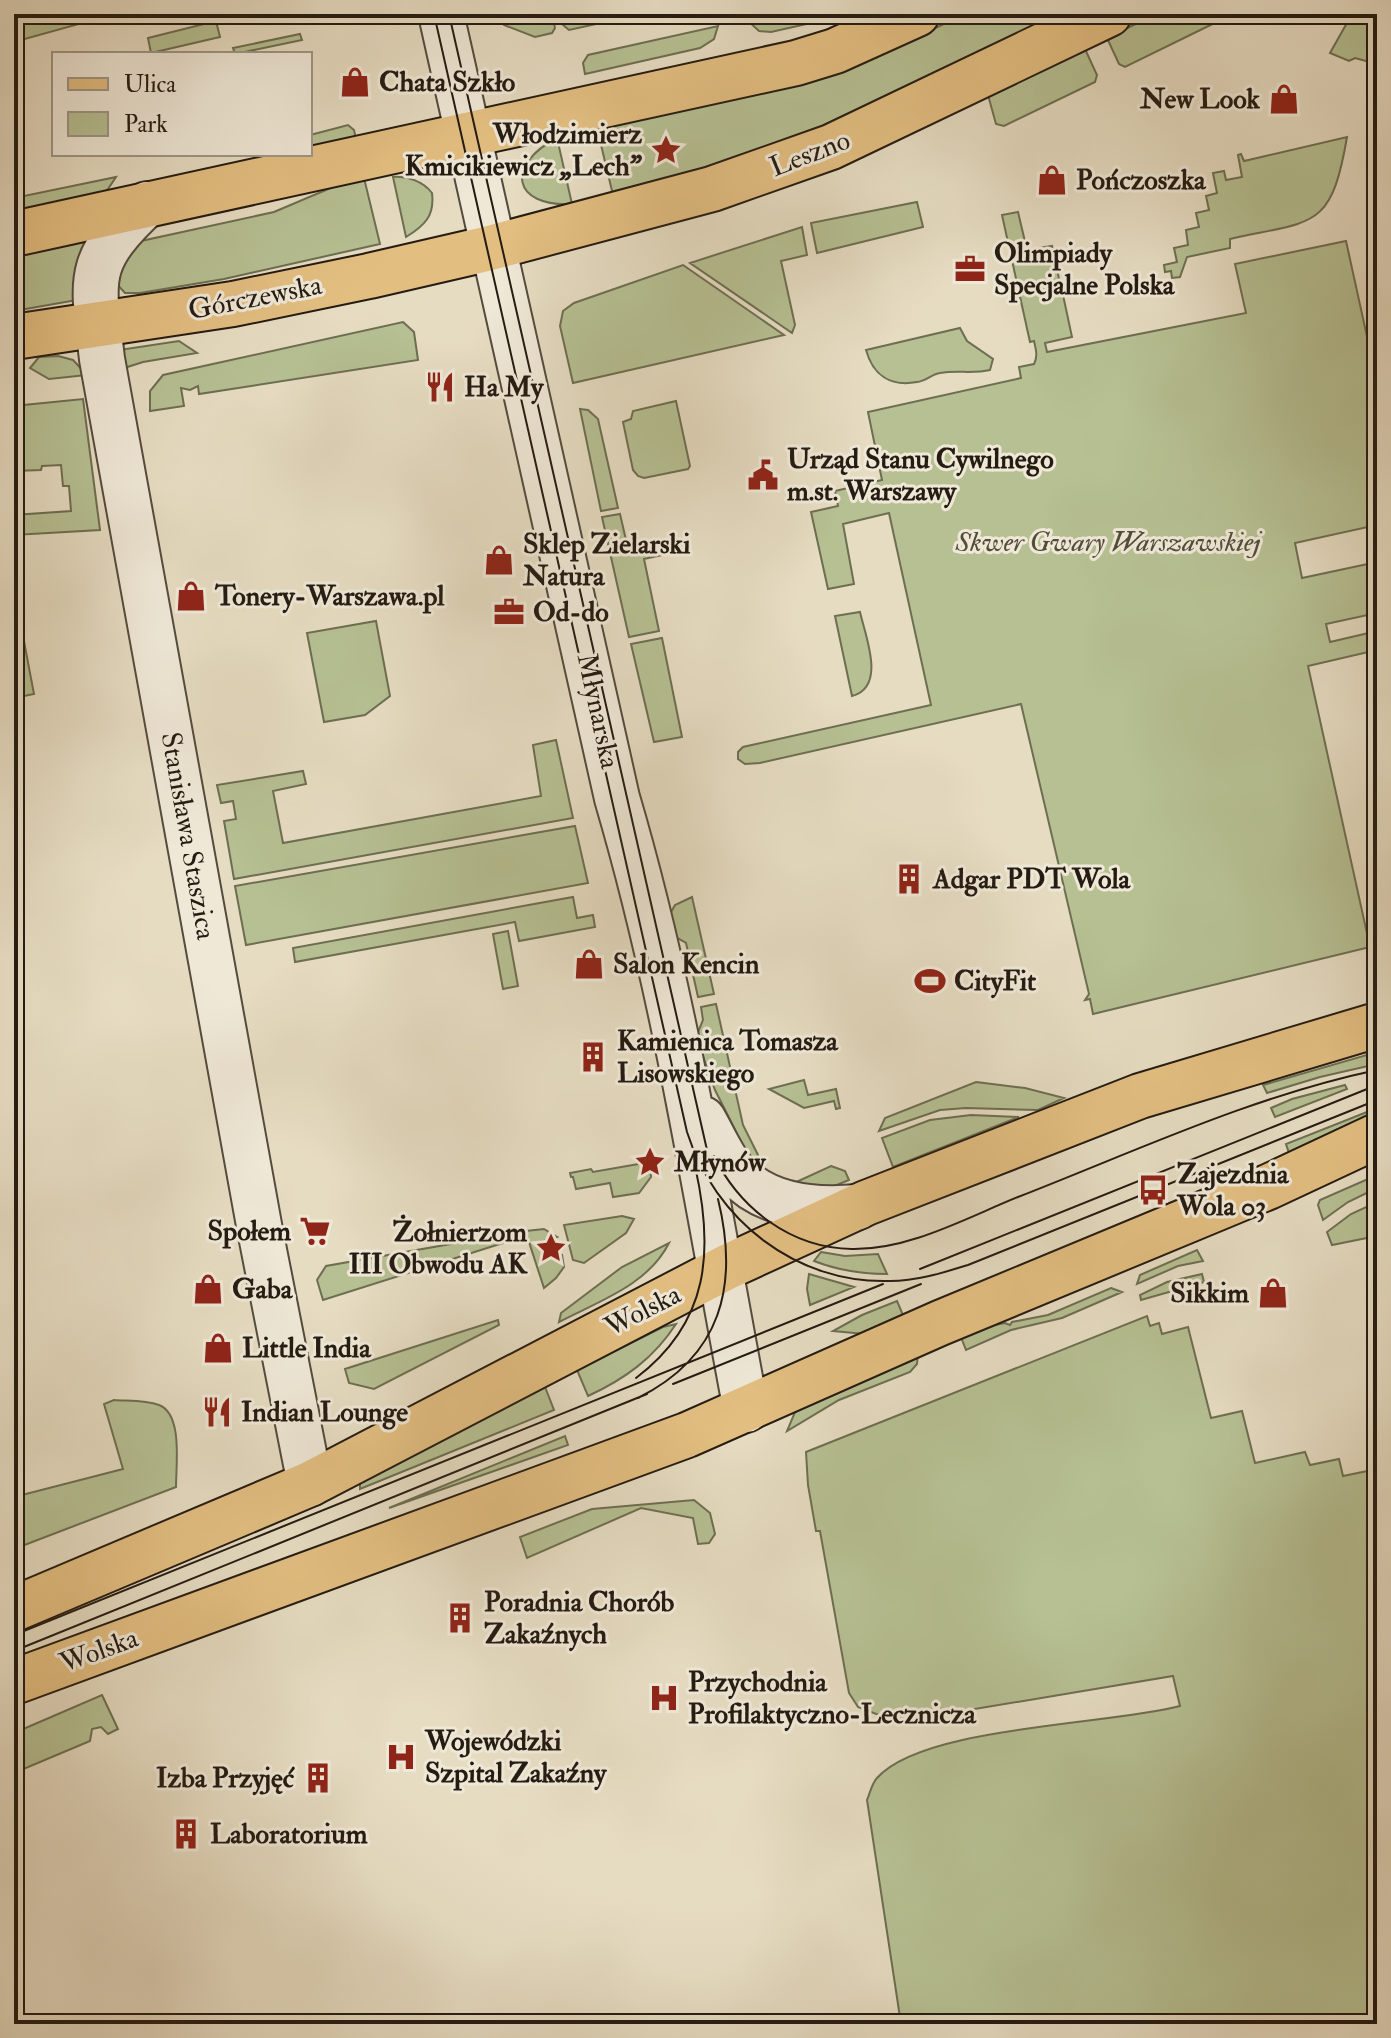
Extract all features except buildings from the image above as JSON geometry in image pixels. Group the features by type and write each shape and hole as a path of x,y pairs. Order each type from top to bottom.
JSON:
{"main road":[{"path":"14,234 818,58 917,14"},
{"name":"Leszno","path":"493,247 671,201 803,158 884,123 1109,14"},
{"name":"Górczewska","path":"14,337 233,304 493,247"},
{"name":"Wolska","path":"14,1609 310,1484 720,1271 858,1207 1082,1117 1377,1025"},
{"name":"Wolska","path":"14,1682 746,1410 940,1323 1298,1173 1377,1136"}],"street":[{"name":"Młynarska","path":"441,14 617,798 685,1081 746,1410"},
{"name":"Stanisława Staszica","path":"147,204 119,230 105,249 97,268 95,300 98,325 283,1351 310,1484"},
{"path":"685,1081 726,1160 748,1184 796,1206 814,1209 858,1207"}],"green space":[{"path":"14,14 105,14 104,17 14,42"},
{"path":"501,14 552,14 555,28 552,33 535,37 504,25"},
{"path":"561,14 642,14 569,30 563,25"},
{"path":"765,14 851,14 771,32 759,31 746,19"},
{"path":"965,14 1062,14 802,136 613,195 597,128 853,67"},
{"path":"1156,14 1233,14 1125,67 1119,64 1107,38"},
{"path":"1352,14 1377,14 1377,64 1355,58 1349,61 1330,53"},
{"path":"216,21 220,37 155,52 151,52 148,38"},
{"path":"718,26 714,39 700,48 585,74 583,63 588,55"},
{"path":"300,34 302,40 245,52 234,52 233,48"},
{"path":"1085,49 1097,75 1095,82 1004,126 996,124 988,95"},
{"path":"348,125 354,130 356,139 312,147 312,134"},
{"path":"1347,137 1334,190 1325,206 1314,216 1300,223 1230,239 1230,248 1187,257 1180,277 1172,278 1171,271 1165,272 1164,265 1177,262 1174,248 1188,245 1186,230 1199,227 1196,213 1209,210 1206,196 1217,193 1213,173 1224,171 1226,180 1242,177 1238,155 1241,154 1244,161"},
{"path":"557,138 572,204 537,199 527,192 522,182 529,160"},
{"path":"116,177 106,192 14,209 14,198"},
{"path":"393,177 414,180 432,193 432,208 427,220 406,237"},
{"path":"364,178 380,244 224,279 140,293 125,293 115,282 115,266 141,241 274,212 340,184"},
{"path":"917,202 923,227 817,253 811,223"},
{"name":"Skwer Gwary Warszawskiej","path":"1018,212 1027,250 1052,246 1061,288 1074,285 1076,292 1063,295 1072,337 1045,343 1047,352 1246,313 1235,264 1346,241 1377,382 1377,525 1295,543 1302,578 1377,562 1377,613 1326,624 1330,642 1377,631 1377,650 1308,666 1370,947 1093,1014 1090,999 1085,1000 1089,994 1021,704 760,763 745,764 738,759 738,752 743,747 931,705 889,513 843,524 854,584 828,589 811,512 838,506 835,491 882,480 868,412 1021,378 1019,367 1034,364 1034,341 1030,342 1002,215"},
{"path":"802,227 807,255 781,261 795,325 792,333 690,263"},
{"path":"87,239 78,269 77,300 14,311 14,255"},
{"path":"683,265 784,335 573,383 560,326 563,311 574,303"},
{"path":"403,322 414,332 418,360 199,394 198,386 190,390 181,388 184,406 150,411 150,391 163,375"},
{"path":"960,328 967,341 993,359 990,370 940,373 920,381 899,383 878,372 866,350"},
{"path":"179,341 197,353 143,362 118,370 119,350"},
{"path":"58,356 73,360 87,375 49,379 30,368 39,357"},
{"path":"83,399 100,530 14,535 14,515 71,511 69,486 63,486 61,465 42,466 41,470 14,471 14,406"},
{"path":"676,401 690,466 644,478 638,476 633,470 623,422 631,419 633,411"},
{"path":"580,409 588,410 598,419 618,508 601,511"},
{"path":"620,514 629,553 687,539 689,549 644,559 659,631 629,637 602,517"},
{"path":"14,600 34,694 14,698"},
{"path":"860,612 869,646 871,672 863,691 852,696 835,616"},
{"path":"376,621 390,696 365,715 324,722 307,633"},
{"path":"662,638 682,737 654,742 631,644"},
{"path":"556,740 573,818 234,879 224,821 236,819 233,801 221,803 217,785 303,771 306,784 273,791 283,843 541,796 533,745"},
{"path":"575,826 588,883 246,945 235,886"},
{"path":"573,897 577,918 593,915 595,927 519,941 515,922 295,962 293,948"},
{"path":"692,897 714,994 698,997 686,943 674,936 670,914 675,905"},
{"path":"508,931 518,986 503,989 493,934"},
{"path":"716,1004 743,1125 758,1155 752,1163 715,1090 696,1037 703,1020 701,1007"},
{"path":"1377,1052 1377,1064 1267,1093 1263,1085"},
{"path":"804,1080 808,1095 836,1089 840,1108 836,1109 834,1101 804,1108 769,1089"},
{"path":"976,1082 1025,1088 1064,1098 1038,1110 940,1110 879,1131 885,1118"},
{"path":"1345,1085 1347,1089 1275,1117 1271,1108 1292,1099"},
{"path":"1377,1108 1377,1115 1290,1156 1286,1144"},
{"path":"971,1115 1019,1117 893,1167 882,1138 930,1120"},
{"path":"650,1162 651,1177 639,1193 613,1197 610,1183 576,1189 570,1173 591,1169 593,1172"},
{"path":"831,1166 845,1171 849,1180 827,1189 781,1189"},
{"path":"1377,1175 1377,1188 1348,1202 1323,1220 1318,1205 1320,1200"},
{"path":"1377,1202 1377,1236 1332,1245 1327,1232 1351,1214"},
{"path":"622,1216 634,1219 626,1233 584,1263 573,1260 564,1225"},
{"path":"544,1229 557,1237 540,1242 545,1259 562,1255 564,1267 544,1288 527,1236 518,1238 517,1232"},
{"path":"502,1235 503,1243 323,1300 317,1280 326,1266"},
{"path":"669,1243 660,1258 636,1281 559,1322 561,1313 622,1267"},
{"path":"1197,1250 1203,1261 1178,1266 1137,1284 1140,1275"},
{"path":"821,1252 845,1256 878,1254 887,1274 850,1271 814,1261"},
{"path":"809,1274 854,1287 810,1305 807,1289"},
{"path":"1202,1274 1204,1282 1141,1300 1140,1295 1167,1282"},
{"path":"1111,1288 1122,1292 1062,1318 1011,1330 966,1350 959,1332 1005,1323 1010,1325 1048,1315"},
{"path":"897,1301 906,1322 865,1334 833,1331 862,1315"},
{"path":"1147,1316 1150,1326 1159,1323 1162,1334 1188,1327 1211,1418 1242,1411 1255,1463 1305,1452 1310,1465 1339,1459 1343,1476 1377,1469 1377,2014 1321,2024 901,2024 867,1800 877,1778 900,1761 934,1747 974,1737 1180,1706 1173,1676 897,1722 858,1707 849,1693 820,1531 816,1531 806,1452"},
{"path":"498,1320 499,1325 374,1389 349,1383 345,1369"},
{"path":"676,1324 638,1366 588,1396 577,1370 663,1327"},
{"path":"918,1354 917,1364 910,1372 839,1400 787,1431 795,1412 805,1404"},
{"path":"545,1387 554,1410 360,1489 360,1482 371,1475"},
{"path":"114,1400 148,1402 167,1410 175,1429 176,1487 14,1549 14,1497 123,1469 104,1404"},
{"path":"565,1436 568,1445 389,1508"},
{"path":"694,1500 710,1513 715,1534 709,1543 698,1544 693,1518 641,1508 527,1558 520,1537 592,1509"},
{"path":"102,1695 118,1729 108,1734 101,1727 92,1729 90,1741 14,1773 14,1733"}],"tram line":[{"path":"434,14 687,1132 700,1164 717,1193 739,1219 764,1241 792,1258 823,1271 855,1279 900,1281 920,1278 968,1265 1377,1100"},
{"path":"449,14 712,1172"},
{"path":"714,1156 738,1193 770,1222 788,1233 830,1247 873,1248 916,1239 1240,1109 1377,1070"},
{"path":"920,1269 1377,1085"},
{"path":"636,1378 661,1356 679,1333 692,1308 700,1282 704,1227 695,1166"},
{"path":"638,1398 666,1381 689,1361 706,1339 717,1315 724,1289 726,1260 718,1199"},
{"path":"14,1635 883,1284"},
{"path":"673,1384 921,1284"},
{"path":"14,1651 647,1394"}],"place":[{"name":"Chata Szkło","path":"355,82"},
{"name":"New Look","path":"1284,99"},
{"name":"Włodzimierz Kmicikiewicz „Lech”","path":"666,150"},
{"name":"Pończoszka","path":"1052,180"},
{"name":"Olimpiady Specjalne Polska","path":"970,269"},
{"name":"Ha My","path":"440,387"},
{"name":"Urząd Stanu Cywilnego m.st. Warszawy","path":"763,475"},
{"name":"Sklep Zielarski Natura","path":"499,560"},
{"name":"Tonery-Warszawa.pl","path":"191,596"},
{"name":"Od-do","path":"509,612"},
{"name":"Adgar PDT Wola","path":"909,879"},
{"name":"Salon Kencin","path":"589,964"},
{"name":"CityFit","path":"930,981"},
{"name":"Kamienica Tomasza Lisowskiego","path":"593,1057"},
{"name":"Młynów","path":"650,1162"},
{"name":"Zajezdnia Wola 03","path":"1153,1190"},
{"name":"Społem","path":"315,1231"},
{"name":"Żołnierzom III Obwodu AK","path":"551,1248"},
{"name":"Gaba","path":"208,1289"},
{"name":"Sikkim","path":"1273,1293"},
{"name":"Little India","path":"218,1348"},
{"name":"Indian Lounge","path":"217,1412"},
{"name":"Poradnia Chorób Zakaźnych","path":"460,1618"},
{"name":"Przychodnia Profilaktyczno-Lecznicza","path":"664,1698"},
{"name":"Wojewódzki Szpital Zakaźny","path":"401,1757"},
{"name":"Izba Przyjęć","path":"318,1778"},
{"name":"Laboratorium","path":"186,1834"}]}
